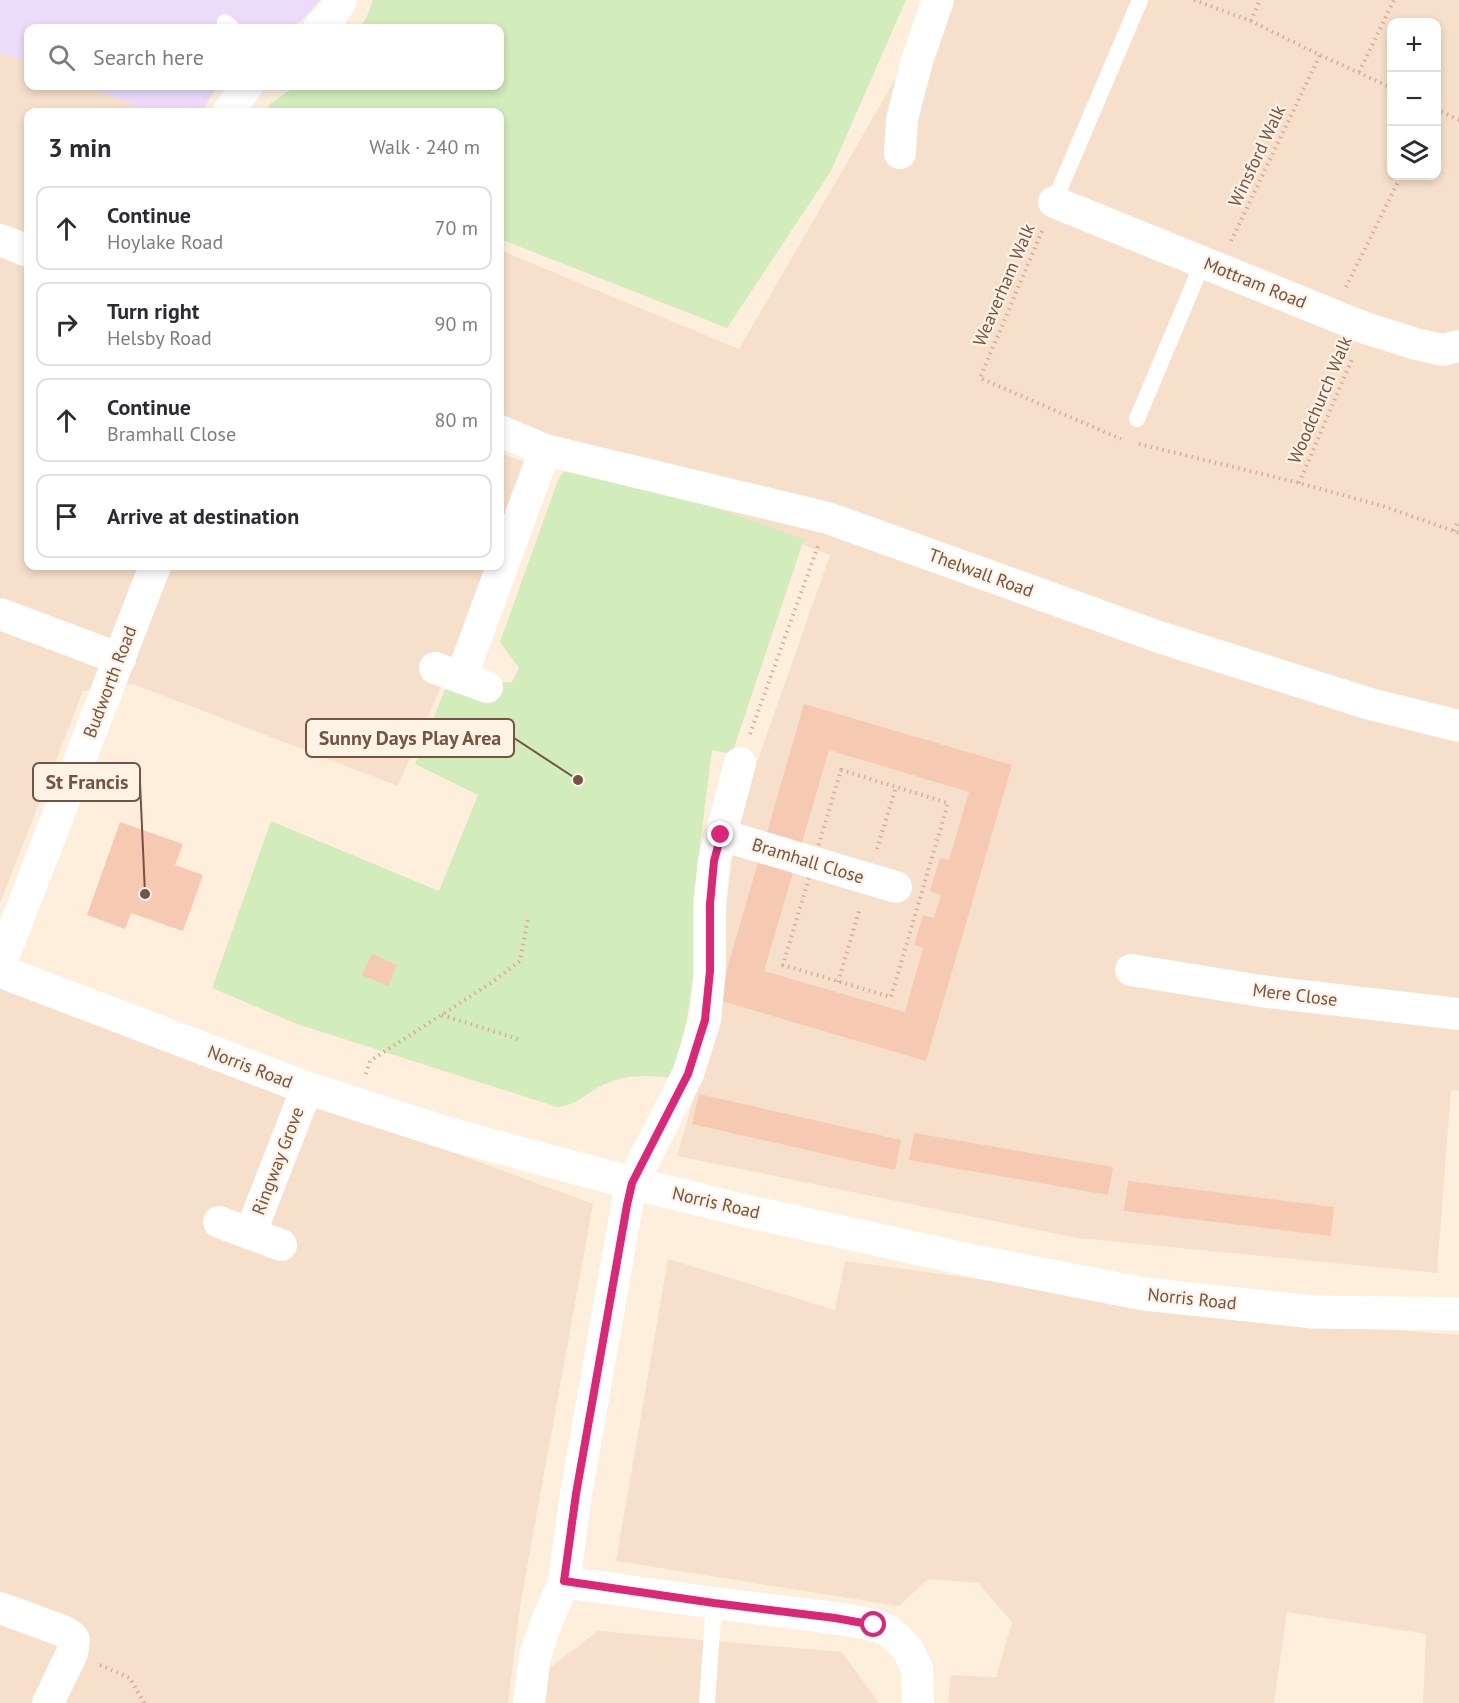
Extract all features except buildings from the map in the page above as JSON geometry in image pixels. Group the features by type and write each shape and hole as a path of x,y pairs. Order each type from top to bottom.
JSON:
{"street":[{"path":"322,24 341,0"},
{"path":"900,153 903,119 916,61 938,0"},
{"path":"231,108 244,90"},
{"name":"Mottram Road","path":"1054,202 1365,328 1443,350 1459,346"},
{"path":"0,240 24,249"},
{"name":"Thelwall Road","path":"504,433 545,450 828,518 1158,637 1370,704 1459,726"},
{"path":"504,561 545,450"},
{"name":"Budworth Road","path":"0,965 153,570"},
{"path":"461,678 501,570"},
{"path":"0,614 120,659"},
{"path":"529,1703 536,1656 545,1626 564,1581 578,1482 632,1183 688,1074 705,1020 710,971 710,904 714,861 740,762"},
{"name":"Bramhall Close","path":"721,835 896,887"},
{"name":"Mere Close","path":"1131,970 1261,991 1459,1014"},
{"name":"Norris Road","path":"0,971 307,1088 453,1135 632,1183 745,1210 979,1262 1143,1294 1313,1312 1459,1314"},
{"name":"Ringway Grove","path":"250,1234 307,1088"},
{"name":"Ringway Grove","path":"219,1222 281,1245"},
{"path":"564,1581 874,1625 889,1631 907,1648 917,1669 918,1703"},
{"path":"0,1608 63,1631 74,1640 72,1653 48,1703"}],"lane":[{"path":"1054,202 1140,0"},
{"path":"1137,419 1210,266"},
{"path":"707,1703 714,1603"}],"path":[{"path":"1194,0 1251,21 1387,86"},
{"path":"1251,21 1260,0"},
{"path":"1359,72 1394,0"},
{"name":"Winsford Walk","path":"1210,266 1320,55"},
{"path":"1441,111 1459,120"},
{"path":"1332,315 1399,180"},
{"name":"Weaverham Walk","path":"1054,202 980,378 1101,432 1127,441"},
{"name":"Woodchurch Walk","path":"1299,483 1365,328"},
{"path":"1139,444 1383,506 1456,532 1459,520"},
{"path":"740,762 828,518"},
{"path":"355,1103 370,1061 491,983 519,961 528,919"},
{"path":"442,1015 521,1040"},
{"path":"72,1653 130,1678 144,1703"}],"shaded area":[{"path":"0,0 320,0 295,24 24,24 24,61 0,52"},
{"path":"941,0 1459,0 1459,1091 1451,1090 1437,1273 1077,1238 677,1156 698,1085 713,1017 737,819 830,555 504,433 504,252 739,349"},
{"path":"0,52 24,61 24,90 95,90 143,108 24,108 24,570 491,570 398,786 133,684 83,691 0,903"},
{"path":"95,90 215,90 204,108 143,108"},
{"path":"504,454 536,466 504,542"},
{"path":"0,985 593,1204 521,1601 508,1703 0,1703"},
{"path":"668,1259 835,1310 845,1261 1305,1323 1459,1335 1459,1703 1423,1703 1426,1634 1287,1612 1274,1703 948,1703 951,1675 996,1677 1012,1622 978,1583 928,1579 899,1606 616,1561"},
{"path":"598,1631 842,1652 879,1703 544,1703 547,1670"}],"green space":[{"path":"373,0 906,0 831,171 727,328 504,241 504,108 268,108 270,104 290,90 504,90 504,24 362,24"},
{"path":"586,463 804,539 732,754 712,750 693,901 693,979 687,1019 672,1078 644,1076 617,1080 599,1087 575,1102 557,1107 297,1024 212,988 271,821 439,891 478,795 415,764 453,669 492,683 512,682 519,668 500,642 558,480 564,471"}],"place":[{"name":"Sunny Days Play Area","path":"578,780"},
{"name":"St Francis","path":"145,894"}],"route":[{"path":"721,835 714,861 710,904 710,971 705,1020 688,1074 632,1183 576,1494 564,1581 874,1625"}]}
